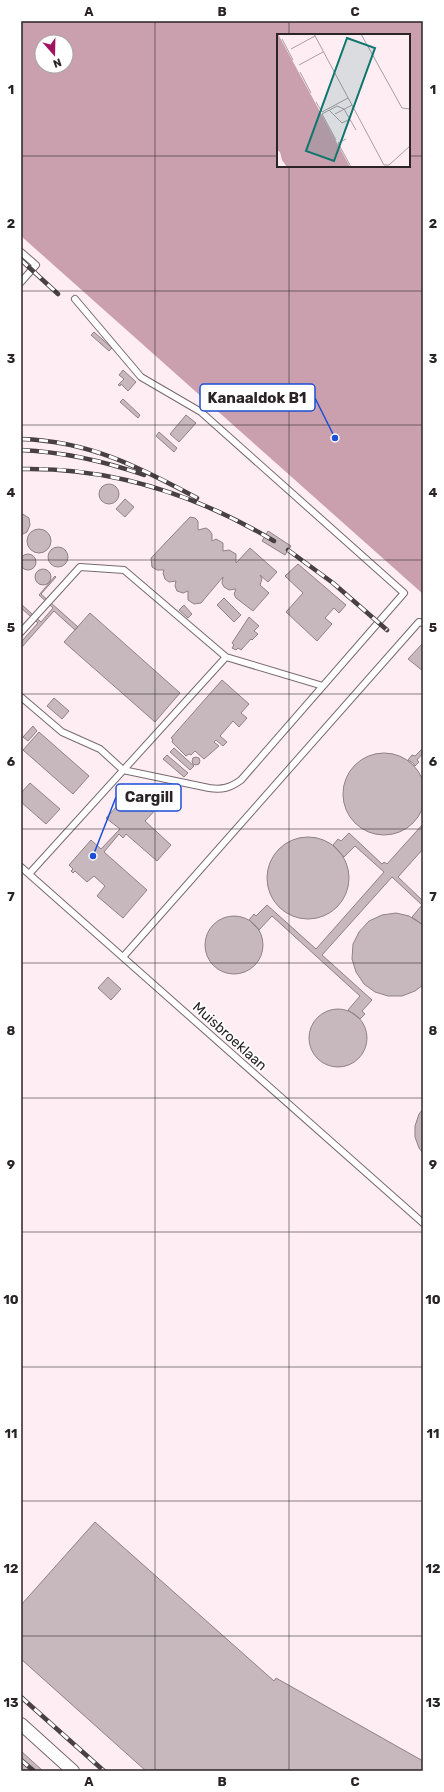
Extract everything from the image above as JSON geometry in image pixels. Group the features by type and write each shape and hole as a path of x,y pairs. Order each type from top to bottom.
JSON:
{"street":[{"path":"21,1724 73,1771"}],"lane":[{"path":"21,252 36,265 21,282"},
{"path":"21,697 62,732 100,749 123,770 209,788 220,789 231,787 241,780 404,593 201,412 141,377 75,299"},
{"path":"21,632 80,567 124,570 226,657 323,686"},
{"path":"123,957 419,622 423,623"},
{"path":"29,874 226,657"},
{"name":"Muisbroeklaan","path":"21,867 423,1223"}],"shaded area":[{"path":"21,21 423,21 423,594 21,236"}],"building":[{"path":"94,332 112,348 109,351 91,335"},
{"path":"123,370 136,382 128,391 121,384 120,386 118,385 124,379 119,375"},
{"path":"123,399 140,415 138,418 120,402"},
{"path":"186,415 196,423 179,442 170,434"},
{"path":"159,432 177,448 174,452 156,436"},
{"path":"109,484 116,487 119,494 116,501 109,504 102,501 99,494 102,487"},
{"path":"125,499 134,507 125,517 116,509"},
{"path":"21,513 29,518 30,525 27,532 21,535"},
{"path":"190,517 195,518 198,521 198,530 206,528 212,534 212,541 216,539 223,543 223,551 229,550 236,554 236,563 250,548 277,572 268,582 260,575 262,579 260,585 269,593 253,611 236,598 234,594 236,589 229,590 224,587 222,583 223,577 201,603 194,604 188,600 188,591 183,593 177,591 175,586 176,581 169,582 165,579 163,573 164,570 157,570 152,567 151,558"},
{"path":"39,529 47,533 51,541 47,549 39,553 31,549 27,541 31,533"},
{"path":"268,531 291,546 285,555 262,541"},
{"path":"54,547 62,547 68,553 68,561 62,567 54,567 48,561 48,553"},
{"path":"28,554 35,559 36,562 31,569 28,570 21,565 20,562 25,555"},
{"path":"298,564 346,605 339,613 334,608 325,618 332,624 317,641 286,612 303,593 285,576"},
{"path":"43,569 49,571 51,577 49,583 43,585 37,583 35,577 37,571"},
{"path":"55,576 56,577 41,594 78,627 75,630 54,611 21,648 21,642 38,623 21,608 21,604 41,622 53,608 39,595"},
{"path":"224,598 241,615 234,622 217,605"},
{"path":"184,605 192,614 188,618 179,610"},
{"path":"90,613 180,693 155,722 64,642"},
{"path":"249,617 259,626 254,631 258,634 241,650 238,648 236,650 232,648 234,645 232,643"},
{"path":"423,643 423,671 408,659"},
{"path":"222,680 249,704 241,713 247,718 239,727 233,721 220,736 227,742 223,746 216,740 214,742 219,746 204,759 195,751 191,755 189,754 186,756 172,742 173,739 171,738"},
{"path":"54,698 69,711 62,719 47,706"},
{"path":"33,726 37,731 28,741 23,737"},
{"path":"39,732 89,776 73,794 23,750"},
{"path":"174,748 194,766 190,770 170,752"},
{"path":"423,748 423,753 417,760 419,762 415,766 408,760 412,755 415,756"},
{"path":"384,753 400,756 413,765 422,778 425,794 422,810 413,823 400,832 384,835 368,832 355,823 346,810 343,794 346,778 355,765 368,756"},
{"path":"167,755 188,773 184,777 163,759"},
{"path":"194,757 198,757 200,761 198,765 194,765 192,763 192,759"},
{"path":"30,783 60,809 46,824 21,802 21,793"},
{"path":"132,790 137,794 140,790 145,795 147,793 160,805 145,821 171,845 157,861 126,834 123,838 119,834 104,852 147,890 123,918 97,896 105,886 94,876 87,882 75,871 73,873 71,871 73,869 69,865 91,840 101,849 120,829 106,818"},
{"path":"423,824 423,849 398,877 423,901 423,925 412,917 422,905 392,877 322,955 372,1000 362,1011 365,1014 360,1019 348,1010 360,996 272,916 259,930 249,920 254,914 256,916 267,905 316,949 384,872 355,846 344,857 333,845 338,839 341,841 349,833 382,864 384,862 387,864"},
{"path":"300,837 316,837 331,844 342,855 349,870 349,886 346,894 337,907 324,916 316,919 300,919 285,912 274,901 267,886 267,870 274,855 285,844"},
{"path":"396,913 409,916 423,925 423,985 415,991 402,996 388,996 375,992 364,984 356,972 352,959 353,944 359,932 369,921 382,915"},
{"path":"234,916 245,918 258,929 261,934 263,945 261,956 250,969 245,972 234,974 223,972 210,961 207,956 205,945 207,934 218,921 223,918"},
{"path":"108,977 121,989 111,1000 98,988"},
{"path":"338,1009 349,1011 362,1022 365,1027 367,1038 365,1049 354,1062 349,1065 338,1067 327,1065 314,1054 311,1049 309,1038 311,1027 322,1014 327,1011"},
{"path":"423,1109 423,1153 419,1148 415,1137 415,1126 419,1114"},
{"path":"95,1522 274,1681 276,1678 423,1761 423,1771 146,1771 21,1659 21,1605"},
{"path":"21,1751 43,1771 21,1771"}],"railway":[{"path":"21,260 58,294"},
{"path":"21,439 46,441 91,450 134,466 197,498"},
{"path":"21,450 83,458 114,465 144,475"},
{"path":"21,469 88,473 152,487 184,497 215,510 274,541"},
{"path":"288,550 333,583 387,630"},
{"path":"21,1697 104,1771"},
{"path":"21,1760 34,1771"}],"place":[{"name":"Kanaaldok B1","path":"335,438"},
{"name":"Cargill","path":"93,856"}]}
